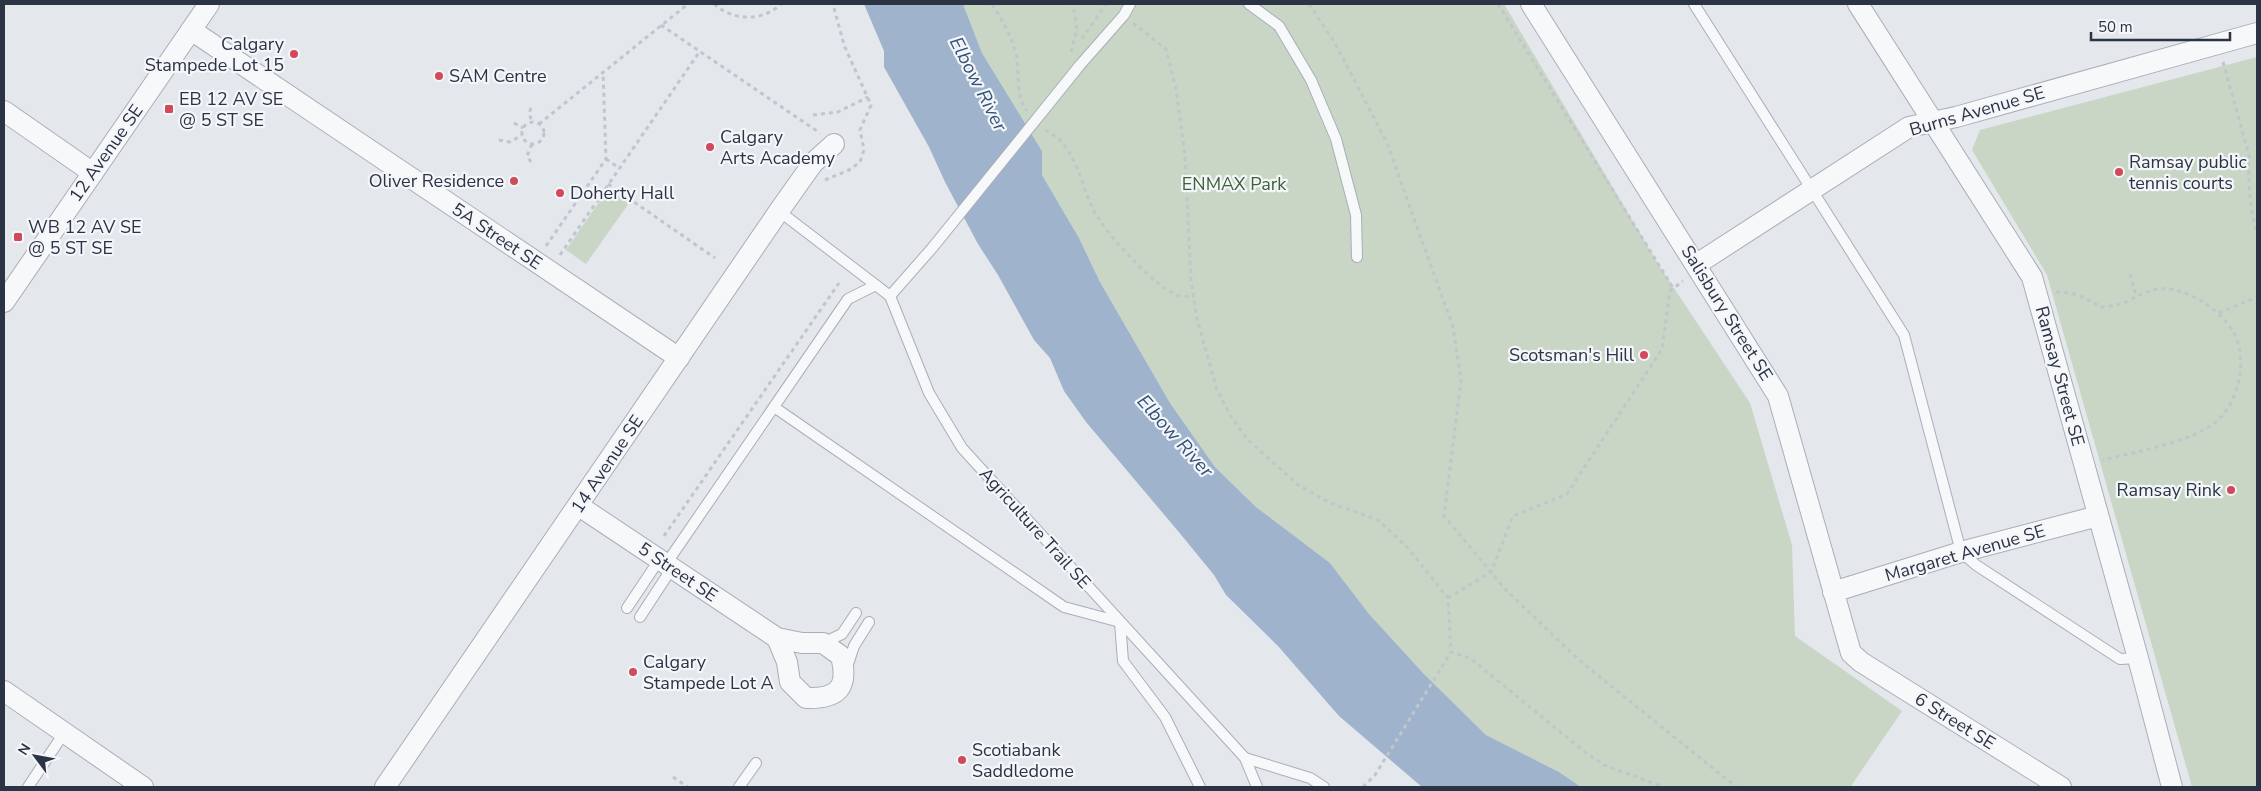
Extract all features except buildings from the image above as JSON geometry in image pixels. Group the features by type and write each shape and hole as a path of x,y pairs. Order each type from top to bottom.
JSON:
{"street":[{"name":"12 Avenue SE","path":"4,302 209,4"},
{"name":"Salisbury Street SE","path":"1531,4 1691,271 1778,396 1851,653"},
{"name":"Ramsay Street SE","path":"1864,6 1934,122 2032,277 2172,787"},
{"name":"5A Street SE","path":"191,30 679,358"},
{"name":"Burns Avenue SE","path":"1691,271 1909,127 1956,117 2257,33"},
{"path":"4,111 92,173"},
{"name":"14 Avenue SE","path":"385,787 779,211 813,163 834,144"},
{"name":"5 Street SE","path":"579,506 777,638 802,643 823,643"},
{"name":"Margaret Avenue SE","path":"1833,592 1961,552 2098,516"},
{"path":"777,638 787,662 790,682 806,698 826,698 840,688 845,672 841,656 823,643"},
{"name":"6 Street SE","path":"1851,653 1860,662 2061,787"},
{"path":"4,691 143,787"}],"lane":[{"path":"779,211 890,296 933,247 1080,65 1124,15 1130,4"},
{"path":"1249,4 1279,26 1311,80 1336,139 1356,215 1357,257"},
{"path":"1694,4 1904,335 1961,552 1976,565 2120,659 2138,658"},
{"path":"627,608 666,564 848,299 876,286"},
{"name":"Agriculture Trail SE","path":"890,296 929,393 962,448 1245,758 1257,787"},
{"path":"774,407 1064,607 1120,622 1123,661 1165,717 1200,787"},
{"path":"640,617 666,564"},
{"path":"823,643 842,634 856,613"},
{"path":"845,672 854,646 869,622"},
{"path":"28,787 64,733"},
{"path":"1245,758 1310,778 1324,787"},
{"path":"739,787 756,763"}],"path":[{"path":"539,124 688,4"},
{"path":"714,4 721,10 736,17 752,18 767,14 781,4"},
{"path":"821,186 826,179 849,170 860,162 864,150 860,130 871,105 844,45 833,4"},
{"path":"992,4 1010,32 1016,56 1023,107 1028,113"},
{"path":"1073,4 1077,29 1070,58 1106,4"},
{"path":"1309,4 1335,43 1387,143 1453,327 1460,380 1444,516 1506,590 1579,660 1736,787"},
{"path":"1498,4 1673,288"},
{"path":"1124,15 1166,49 1172,73 1185,156 1194,297 1204,344 1217,390 1230,415 1247,439 1297,484 1328,502 1378,520 1408,548 1448,598 1451,652 1375,776 1364,787"},
{"path":"661,25 834,144"},
{"path":"560,255 700,51"},
{"path":"2222,59 2249,155 2248,170 2253,220 2257,234"},
{"path":"546,246 606,159 603,71"},
{"path":"813,115 838,112 868,97"},
{"path":"531,108 529,112 532,122"},
{"path":"532,122 539,124 543,130 543,137 538,142 532,144 525,141 522,135 523,128 532,122"},
{"path":"514,123 523,128"},
{"path":"1039,127 1058,136 1072,155 1094,211 1123,249 1153,280 1175,295 1194,297"},
{"path":"499,140 510,142 522,135"},
{"path":"531,162 527,156 532,144"},
{"path":"606,159 619,168"},
{"path":"608,184 715,258"},
{"path":"1448,598 1491,572 1513,516 1567,494 1662,349 1670,291 1691,271"},
{"path":"2130,274 2136,296"},
{"path":"664,536 839,283"},
{"path":"2056,292 2065,291 2092,301 2100,307 2125,302 2154,289 2169,289 2201,301 2219,313 2238,342 2240,360 2239,387 2220,418 2198,434 2103,460"},
{"path":"2219,313 2257,297"},
{"path":"1451,652 1470,658 1586,753 1604,765 1664,787"},
{"path":"673,777 688,787"}],"green space":[{"name":"ENMAX Park","path":"963,4 1504,4 1660,267 1750,403 1792,545 1795,636 1902,711 1852,787 1581,787 1559,772 1486,735 1424,674 1369,614 1330,563 1256,507 1215,467 1170,403 1100,282 1079,238 1042,175 1042,151 982,53"},
{"path":"2257,57 2257,787 2192,787 2047,275 1972,150 1980,130"},
{"path":"608,189 629,203 586,264 566,250"}],"water":[{"name":"Elbow River","path":"864,4 963,4 982,53 1042,151 1042,175 1079,238 1100,282 1170,403 1215,467 1256,507 1330,563 1369,614 1424,674 1486,735 1559,772 1581,787 1422,787 1339,716 1278,646 1226,595 1214,575 1086,422 1064,391 1050,358 1034,340 998,275 978,244 929,147 884,67 884,51"}],"place":[{"name":"Calgary Stampede Lot 15","path":"294,54"},
{"name":"SAM Centre","path":"439,76"},
{"name":"EB 12 AV SE @ 5 ST SE","path":"169,109"},
{"name":"Calgary Arts Academy","path":"710,147"},
{"name":"Ramsay public tennis courts","path":"2119,172"},
{"name":"Oliver Residence","path":"514,181"},
{"name":"Doherty Hall","path":"560,193"},
{"name":"WB 12 AV SE @ 5 ST SE","path":"18,237"},
{"name":"Scotsman's Hill","path":"1644,355"},
{"name":"Ramsay Rink","path":"2231,490"},
{"name":"Calgary Stampede Lot A","path":"633,672"},
{"name":"Scotiabank Saddledome","path":"962,760"}]}
